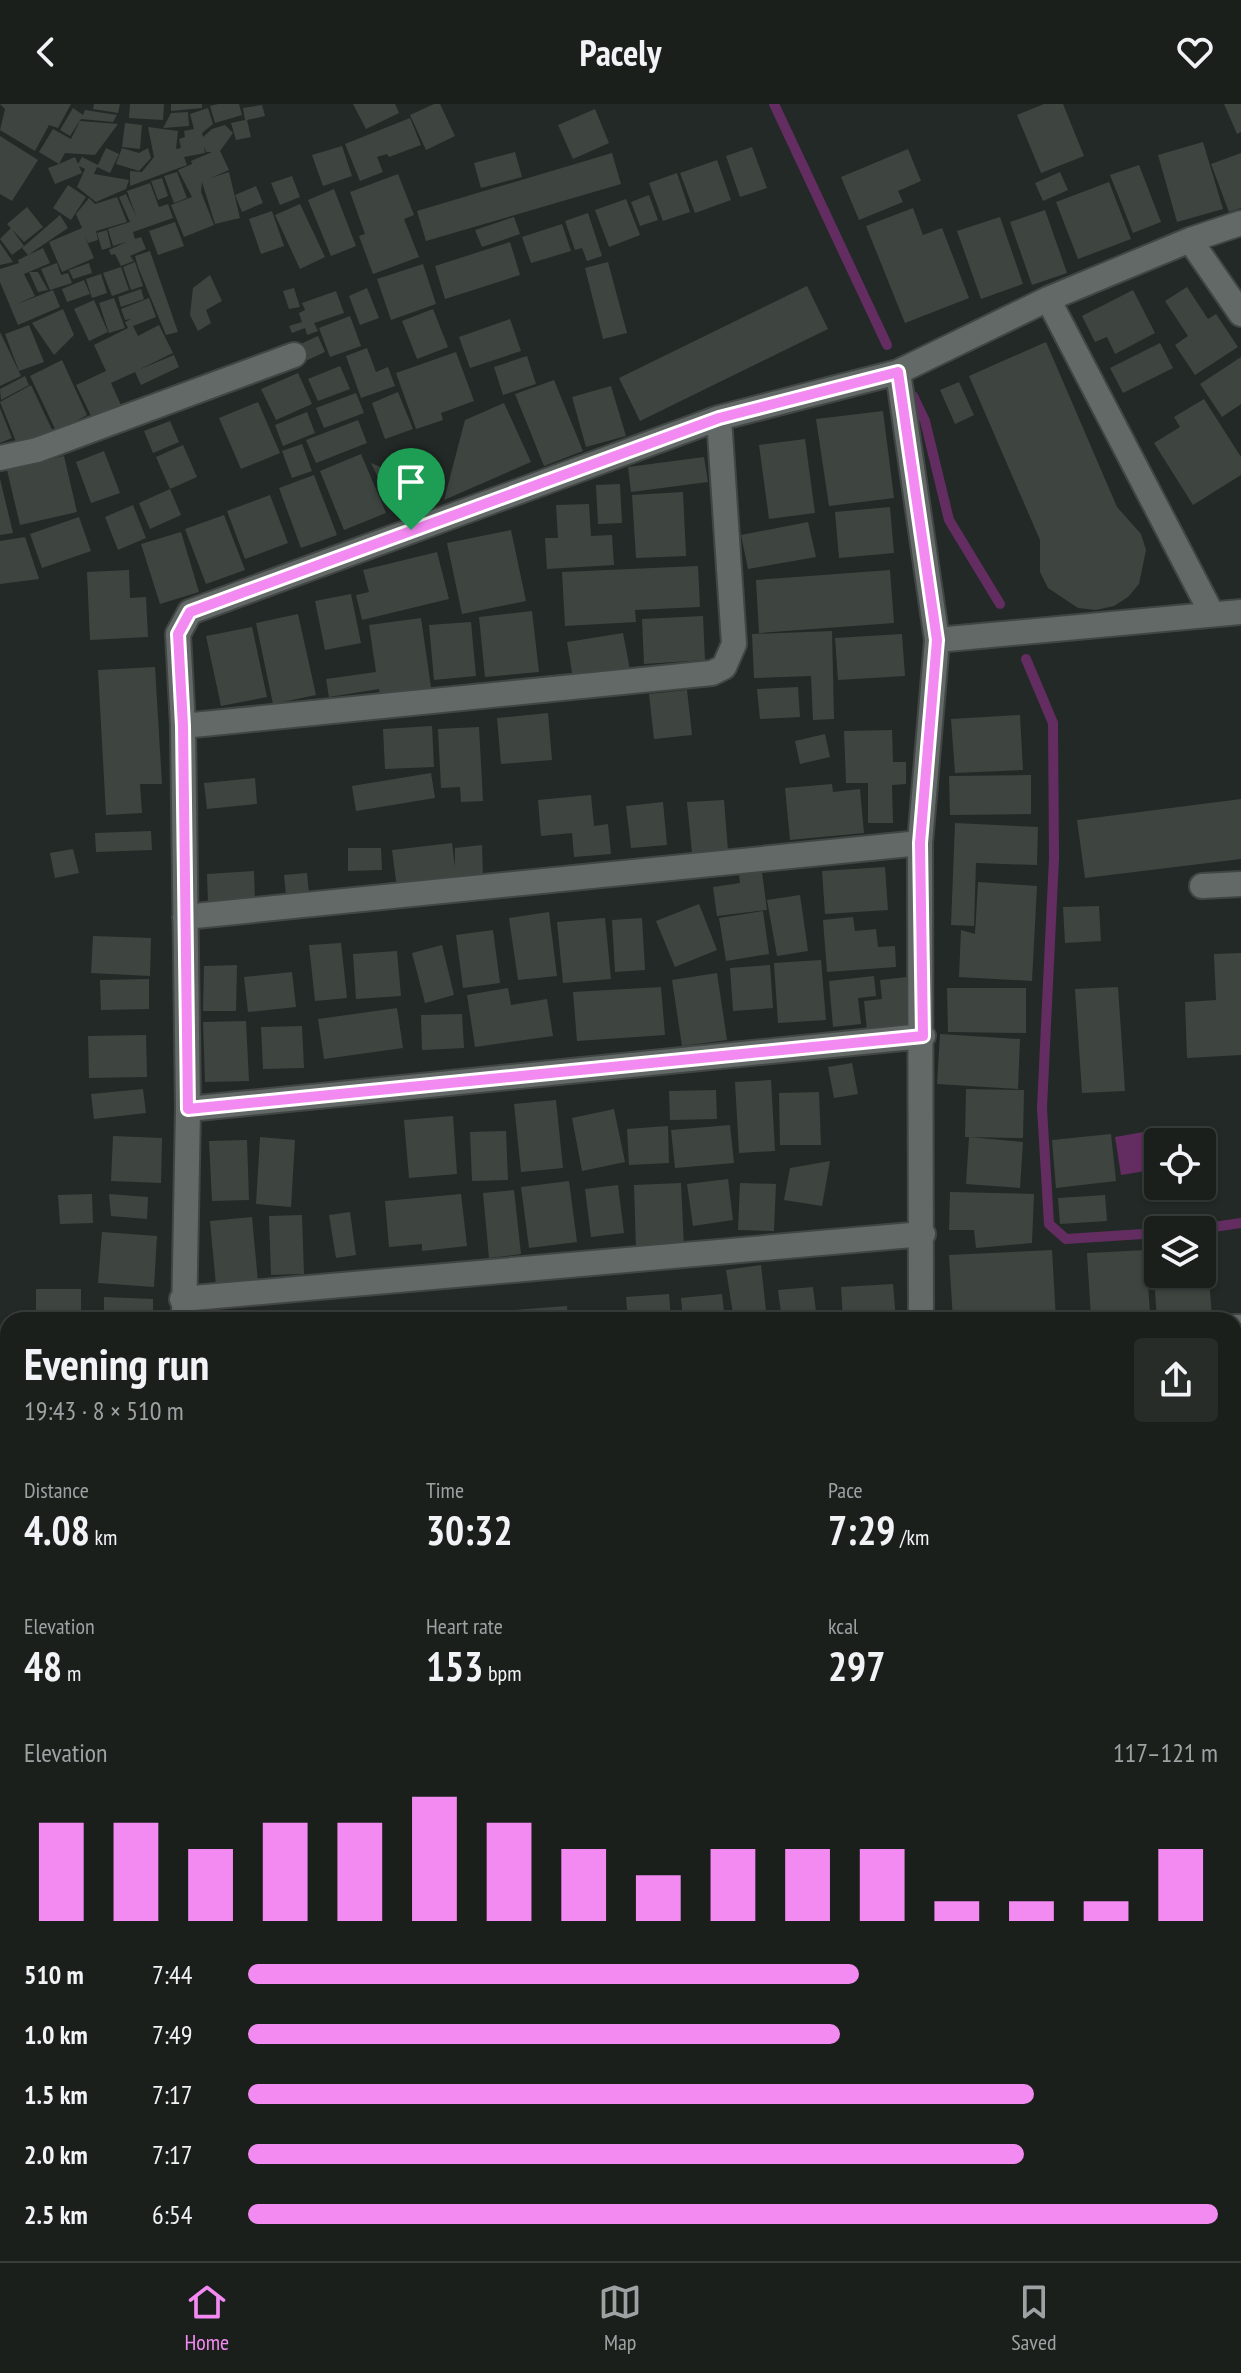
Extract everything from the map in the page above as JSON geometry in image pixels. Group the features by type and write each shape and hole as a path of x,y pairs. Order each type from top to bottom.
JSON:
{"street":[{"path":"923,1234 183,1310 188,1109 183,726 178,634 190,612 719,418 898,372 1048,299 1190,240 1241,223"},
{"path":"1190,240 1241,314"},
{"path":"1048,299 1212,614"},
{"path":"0,458 37,450 294,355"},
{"path":"898,372 937,640 920,843 923,1036 921,1312"},
{"path":"183,726 518,695 712,673 724,667 734,644 719,418"},
{"path":"937,640 1241,612"},
{"path":"185,917 920,843"},
{"path":"1202,886 1241,884"},
{"path":"188,1109 923,1036"}],"shaded area":[{"path":"1144,1132 1144,1171 1121,1175 1115,1137"}],"building":[{"path":"0,104 71,104 58,128 49,125 35,151 0,130 5,109"},
{"path":"94,104 120,104 118,113 93,109"},
{"path":"130,104 164,104 163,120 129,118"},
{"path":"171,104 202,104 202,108 171,111"},
{"path":"239,104 242,115 215,123 210,106"},
{"path":"353,104 395,104 399,113 366,129"},
{"path":"440,104 455,136 426,150 410,115"},
{"path":"1044,104 1063,104 1084,156 1041,173 1017,115"},
{"path":"1224,104 1241,104 1241,132 1237,134"},
{"path":"262,105 265,116 247,120 251,137 236,140 231,123 245,120 243,108"},
{"path":"73,108 83,115 85,110 117,115 113,122 81,119 70,136 60,130"},
{"path":"208,108 213,124 202,133 203,137 212,129 225,125 233,133 220,151 229,170 211,178 229,172 240,218 215,224 202,182 201,192 214,225 184,237 171,205 192,197 178,170 212,152 206,152 204,146 205,153 184,157 187,165 130,186 130,171 142,172 154,157 148,127 178,131 176,149 181,148 179,139 185,137 184,131 194,129 190,114"},
{"path":"595,109 609,143 573,159 558,125"},
{"path":"188,112 189,126 163,128 171,113"},
{"path":"410,118 421,145 389,157 387,154 377,157 383,172 360,181 345,144"},
{"path":"80,121 118,124 95,155 65,153 59,164 39,152 53,129 71,139"},
{"path":"125,123 142,125 140,149 122,147"},
{"path":"0,136 38,160 12,201 0,194"},
{"path":"1203,142 1223,209 1177,222 1158,155"},
{"path":"342,146 352,176 323,186 312,155"},
{"path":"752,147 767,188 740,197 726,156"},
{"path":"106,148 119,154 110,173 97,167 94,174 129,180 126,189 96,202 77,187 85,169 79,166 82,173 55,184 48,168 75,157 78,164 82,157 98,165"},
{"path":"122,148 139,153 148,148 151,158 139,171 116,164"},
{"path":"908,149 921,181 898,191 903,202 859,220 841,177"},
{"path":"515,152 522,177 481,188 474,163"},
{"path":"612,153 621,184 426,241 417,211"},
{"path":"1241,153 1241,208 1229,212 1211,164"},
{"path":"717,160 731,200 695,213 680,173"},
{"path":"1139,165 1161,222 1133,233 1110,175"},
{"path":"177,172 187,198 174,203 164,176"},
{"path":"1060,172 1068,190 1043,201 1035,183"},
{"path":"677,173 690,212 663,221 649,183"},
{"path":"398,174 414,215 404,219 419,257 373,274 359,236 365,234 350,192"},
{"path":"292,176 300,197 280,205 271,183"},
{"path":"162,178 168,196 158,200 151,181"},
{"path":"1109,182 1131,239 1078,259 1056,202"},
{"path":"150,183 159,207 168,204 173,218 133,232 135,239 141,237 146,249 130,256 134,261 121,266 109,250 126,242 113,246 108,229 130,222 119,197 126,194 136,216 127,191"},
{"path":"68,185 86,197 71,220 53,208"},
{"path":"256,186 263,203 242,212 235,195"},
{"path":"334,189 356,246 331,256 308,200"},
{"path":"649,195 658,220 640,226 631,202"},
{"path":"117,197 127,222 96,231 98,240 88,243 84,235 94,258 62,272 49,242 82,228 76,214 89,198 95,204"},
{"path":"626,199 640,235 609,247 595,210"},
{"path":"300,204 325,257 300,269 275,215"},
{"path":"27,207 43,227 24,242 7,224"},
{"path":"913,208 923,235 942,228 969,298 905,323 866,226"},
{"path":"1045,210 1067,273 1032,285 1010,222"},
{"path":"272,211 284,246 261,254 249,219"},
{"path":"588,213 602,256 587,261 582,248 575,250 565,221"},
{"path":"60,215 68,228 28,255 22,248"},
{"path":"514,217 520,234 482,247 475,230"},
{"path":"1000,217 1023,284 981,299 957,231"},
{"path":"175,222 184,246 158,255 149,231"},
{"path":"562,224 571,251 531,263 522,237"},
{"path":"11,228 24,246 12,255 0,239"},
{"path":"107,230 111,247 102,250 97,233"},
{"path":"510,242 520,275 445,299 435,266"},
{"path":"0,243 13,262 0,265"},
{"path":"43,248 50,263 24,274 35,296 15,305 53,290 60,307 18,325 0,282 0,269 19,263 18,260"},
{"path":"150,251 178,332 166,335 138,267 135,256"},
{"path":"135,262 143,286 131,290 123,267"},
{"path":"608,262 627,333 603,339 585,268"},
{"path":"57,263 61,275 68,273 72,283 50,290 41,269"},
{"path":"89,263 92,273 73,279 69,270"},
{"path":"423,264 436,304 391,320 377,279"},
{"path":"121,267 129,290 112,296 103,273"},
{"path":"29,272 38,272 48,290 38,292"},
{"path":"101,274 107,293 92,298 86,279"},
{"path":"210,275 222,301 206,310 211,323 198,331 190,315 193,288"},
{"path":"84,280 90,294 67,302 62,289"},
{"path":"807,286 828,329 640,421 619,378"},
{"path":"1187,287 1208,319 1216,314 1238,347 1195,375 1175,345 1188,336 1165,301"},
{"path":"294,288 300,307 289,309 283,291"},
{"path":"367,288 379,318 360,325 349,296"},
{"path":"141,289 144,299 121,307 118,297"},
{"path":"1133,290 1155,333 1115,354 1107,337 1095,342 1082,316"},
{"path":"336,291 344,313 314,323 318,331 307,335 305,328 292,333 289,326 302,322 299,313 305,310 302,303"},
{"path":"114,298 125,328 109,333 99,303"},
{"path":"149,298 156,317 133,326 138,336 159,325 173,353 138,370 174,355 179,367 141,385 135,372 111,383 121,405 92,418 76,385 106,371 94,345 128,328 125,322 131,319 125,320 121,309"},
{"path":"94,300 108,332 89,341 74,309"},
{"path":"63,309 74,335 54,355 32,323"},
{"path":"433,309 448,347 417,359 402,321"},
{"path":"350,316 361,346 330,357 319,328"},
{"path":"510,319 521,351 470,368 459,337"},
{"path":"29,325 44,362 19,371 5,334"},
{"path":"0,332 21,376 0,386"},
{"path":"318,336 325,352 301,363 294,347"},
{"path":"1046,342 1117,507 1141,534 1146,550 1139,584 1128,597 1114,606 1096,610 1078,608 1048,588 1040,572 1040,540 969,376"},
{"path":"1160,343 1173,368 1123,393 1110,368"},
{"path":"367,348 376,372 388,367 395,386 361,398 346,356"},
{"path":"456,352 474,401 441,413 443,420 416,429 396,373"},
{"path":"527,356 536,384 503,395 494,367"},
{"path":"1241,357 1241,404 1222,417 1200,384"},
{"path":"62,360 87,415 56,431 30,376"},
{"path":"340,366 350,389 318,401 308,379"},
{"path":"298,373 312,404 276,420 261,389"},
{"path":"25,376 29,385 1,400 0,389"},
{"path":"554,380 583,451 544,466 515,394"},
{"path":"959,382 974,415 955,424 940,390"},
{"path":"31,385 55,436 17,444 0,402"},
{"path":"611,386 626,436 586,447 572,397"},
{"path":"398,392 413,429 385,439 372,403"},
{"path":"356,393 364,413 324,428 316,408"},
{"path":"1204,399 1241,457 1241,475 1193,505 1154,443 1180,427 1174,417"},
{"path":"258,402 280,453 241,469 219,418"},
{"path":"504,403 531,462 444,500 465,420"},
{"path":"0,408 12,438 0,443"},
{"path":"883,411 894,498 829,506 816,419"},
{"path":"307,412 315,433 283,446 275,425"},
{"path":"358,420 367,443 316,463 306,440"},
{"path":"170,421 179,442 153,453 144,431"},
{"path":"805,439 815,513 769,519 759,445"},
{"path":"302,444 312,471 292,478 282,451"},
{"path":"183,445 197,477 170,489 156,457"},
{"path":"104,451 120,493 91,503 76,462"},
{"path":"361,454 386,513 344,530 320,471"},
{"path":"64,456 77,512 20,525 7,470"},
{"path":"704,457 708,482 631,492 628,467"},
{"path":"371,463 434,489 393,508"},
{"path":"314,475 337,535 301,548 279,488"},
{"path":"0,479 13,533 0,535"},
{"path":"620,484 622,523 598,524 596,485"},
{"path":"170,489 181,515 150,529 139,503"},
{"path":"683,492 686,556 636,558 632,495"},
{"path":"270,495 288,543 245,559 227,511"},
{"path":"589,504 591,536 612,535 614,565 547,569 545,538 558,538 556,505"},
{"path":"133,505 146,538 118,550 105,517"},
{"path":"890,507 894,553 839,558 835,512"},
{"path":"224,515 245,570 206,584 185,529"},
{"path":"79,517 91,551 42,568 30,534"},
{"path":"808,522 816,557 748,569 741,535"},
{"path":"511,530 526,601 462,614 447,543"},
{"path":"181,532 199,592 160,604 141,544"},
{"path":"25,537 39,579 0,584 0,541"},
{"path":"437,552 449,599 362,620 356,595 369,592 363,570"},
{"path":"698,566 700,607 635,610 636,622 565,626 562,572"},
{"path":"129,570 130,598 146,597 148,637 90,640 87,572"},
{"path":"890,570 894,623 759,633 756,580"},
{"path":"351,594 361,643 325,650 315,601"},
{"path":"532,611 539,672 485,677 479,617"},
{"path":"298,614 316,695 273,704 256,623"},
{"path":"703,616 705,660 644,664 642,619"},
{"path":"421,618 432,694 381,702 379,689 329,697 326,679 376,672 369,625"},
{"path":"471,622 476,676 434,680 429,625"},
{"path":"252,627 267,697 221,706 206,636"},
{"path":"832,631 834,719 813,720 811,676 754,678 752,634"},
{"path":"623,633 631,675 574,685 567,642"},
{"path":"902,634 905,676 838,680 835,638"},
{"path":"155,667 162,784 140,784 142,813 106,815 98,670"},
{"path":"798,687 800,717 760,719 757,689"},
{"path":"687,690 692,735 654,739 649,694"},
{"path":"548,713 552,760 501,764 497,718"},
{"path":"1020,715 1023,770 955,773 951,719"},
{"path":"432,726 434,767 385,769 383,729"},
{"path":"479,727 483,801 461,802 460,787 441,788 438,729"},
{"path":"892,730 893,762 906,762 906,784 892,785 893,823 868,823 868,783 846,783 844,731"},
{"path":"825,734 830,757 800,764 795,741"},
{"path":"431,773 435,798 356,811 352,786"},
{"path":"1031,775 1031,814 950,815 949,776"},
{"path":"255,778 257,804 207,809 204,783"},
{"path":"832,784 833,792 860,789 864,833 790,840 785,788"},
{"path":"591,795 594,826 608,824 611,854 574,857 572,833 541,836 538,800"},
{"path":"1241,799 1241,859 1085,878 1077,820"},
{"path":"724,800 728,850 692,853 687,802"},
{"path":"663,802 667,845 631,848 626,806"},
{"path":"955,823 1038,827 1037,865 976,863 974,926 951,925"},
{"path":"151,831 152,850 96,852 95,833"},
{"path":"452,843 455,867 455,848 482,845 483,876 397,888 392,850"},
{"path":"348,848 381,848 382,870 348,871"},
{"path":"73,849 79,873 55,878 50,853"},
{"path":"885,867 888,910 825,914 822,871"},
{"path":"254,871 255,901 208,903 207,874"},
{"path":"762,872 767,910 717,916 713,887 740,883 739,874"},
{"path":"307,873 310,904 287,906 284,875"},
{"path":"978,882 1037,886 1032,981 959,977 961,930 975,934"},
{"path":"800,895 808,951 777,956 767,900"},
{"path":"699,904 717,950 675,967 656,921"},
{"path":"1099,906 1101,941 1065,943 1063,907"},
{"path":"763,911 769,954 726,961 719,918"},
{"path":"549,912 557,976 518,980 509,918"},
{"path":"853,917 855,931 876,929 878,947 895,946 896,967 827,972 823,920"},
{"path":"605,918 611,979 563,983 557,922"},
{"path":"642,918 645,970 615,972 612,920"},
{"path":"493,930 500,983 463,988 456,935"},
{"path":"93,936 151,938 150,976 91,973"},
{"path":"341,943 347,998 315,1001 309,945"},
{"path":"442,945 454,995 425,1003 412,953"},
{"path":"397,951 401,996 356,999 353,954"},
{"path":"1241,953 1241,1055 1187,1058 1185,1002 1216,1000 1214,954"},
{"path":"821,960 826,1020 778,1023 774,963"},
{"path":"237,965 236,1011 203,1011 204,966"},
{"path":"770,965 773,1008 733,1011 730,968"},
{"path":"292,972 296,1007 248,1012 244,977"},
{"path":"717,973 727,1040 682,1046 672,980"},
{"path":"874,976 876,996 858,998 861,1024 833,1027 829,981"},
{"path":"907,977 913,1027 867,1031 864,1001 882,999 880,980"},
{"path":"149,979 149,1009 101,1010 100,980"},
{"path":"661,987 665,1035 577,1041 573,992"},
{"path":"1118,987 1125,1091 1082,1093 1075,989"},
{"path":"508,988 511,1005 547,999 553,1036 475,1047 467,995"},
{"path":"947,988 1026,988 1026,1033 948,1032"},
{"path":"397,1008 403,1048 324,1059 318,1019"},
{"path":"462,1014 464,1048 422,1050 421,1015"},
{"path":"246,1021 249,1081 205,1082 203,1022"},
{"path":"302,1026 304,1068 263,1069 261,1027"},
{"path":"940,1034 1020,1039 1018,1089 937,1084"},
{"path":"146,1035 147,1077 89,1078 88,1036"},
{"path":"852,1063 858,1094 834,1098 828,1067"},
{"path":"771,1080 775,1151 739,1153 735,1082"},
{"path":"143,1089 146,1113 94,1119 91,1094"},
{"path":"966,1089 1024,1090 1023,1138 965,1137"},
{"path":"716,1090 717,1119 670,1120 669,1091"},
{"path":"819,1092 821,1145 780,1145 779,1093"},
{"path":"556,1100 563,1168 521,1172 514,1104"},
{"path":"614,1109 625,1162 582,1171 572,1118"},
{"path":"453,1116 457,1174 409,1178 404,1120"},
{"path":"730,1125 734,1163 675,1168 671,1130"},
{"path":"668,1126 669,1163 629,1165 627,1129"},
{"path":"506,1131 508,1180 472,1181 470,1132"},
{"path":"1111,1134 1116,1181 1056,1188 1052,1140"},
{"path":"113,1136 162,1138 161,1183 111,1181"},
{"path":"260,1137 295,1140 291,1207 256,1204"},
{"path":"969,1137 1023,1142 1020,1188 966,1184"},
{"path":"247,1140 249,1200 212,1201 209,1141"},
{"path":"830,1161 822,1206 784,1200 790,1168"},
{"path":"728,1179 733,1220 693,1226 687,1184"},
{"path":"569,1181 577,1242 529,1248 521,1187"},
{"path":"681,1183 684,1248 636,1250 634,1185"},
{"path":"740,1183 776,1184 774,1231 738,1230"},
{"path":"618,1185 624,1233 591,1237 585,1189"},
{"path":"514,1190 521,1254 489,1258 483,1193"},
{"path":"950,1192 1034,1194 1032,1243 976,1248 974,1230 949,1230"},
{"path":"92,1194 93,1223 60,1224 58,1195"},
{"path":"109,1194 148,1197 147,1219 111,1216"},
{"path":"461,1194 467,1246 422,1251 422,1244 389,1247 385,1201"},
{"path":"1105,1195 1107,1221 1060,1224 1058,1198"},
{"path":"350,1212 356,1255 336,1258 329,1215"},
{"path":"302,1215 304,1274 271,1275 269,1216"},
{"path":"252,1217 258,1282 216,1286 210,1221"},
{"path":"102,1232 157,1236 154,1287 98,1283"},
{"path":"1052,1250 1056,1312 953,1312 949,1255"},
{"path":"1144,1250 1144,1288 1148,1288 1150,1312 1091,1312 1087,1253"},
{"path":"761,1265 766,1312 733,1312 726,1270"},
{"path":"893,1284 895,1312 843,1312 841,1287"},
{"path":"813,1287 816,1312 781,1312 778,1290"},
{"path":"1155,1288 1210,1288 1212,1312 1156,1312"},
{"path":"36,1289 81,1289 81,1312 36,1312"},
{"path":"669,1294 670,1312 627,1312 626,1297"},
{"path":"722,1294 724,1312 682,1312 681,1298"},
{"path":"104,1297 153,1299 153,1312 104,1312"},
{"path":"567,1306 567,1312 514,1312"}],"waterway":[{"path":"774,104 887,345"},
{"path":"913,396 925,421 949,520 1000,604"},
{"path":"1026,659 1053,723 1054,858 1042,1108 1049,1224 1066,1239 1144,1234"},
{"path":"1216,1227 1241,1223"}],"route":[{"path":"898,372 937,640 920,843 923,1036 188,1109 183,726 178,634 182,623 190,612 205,604 411,530 719,418 898,372"}]}
